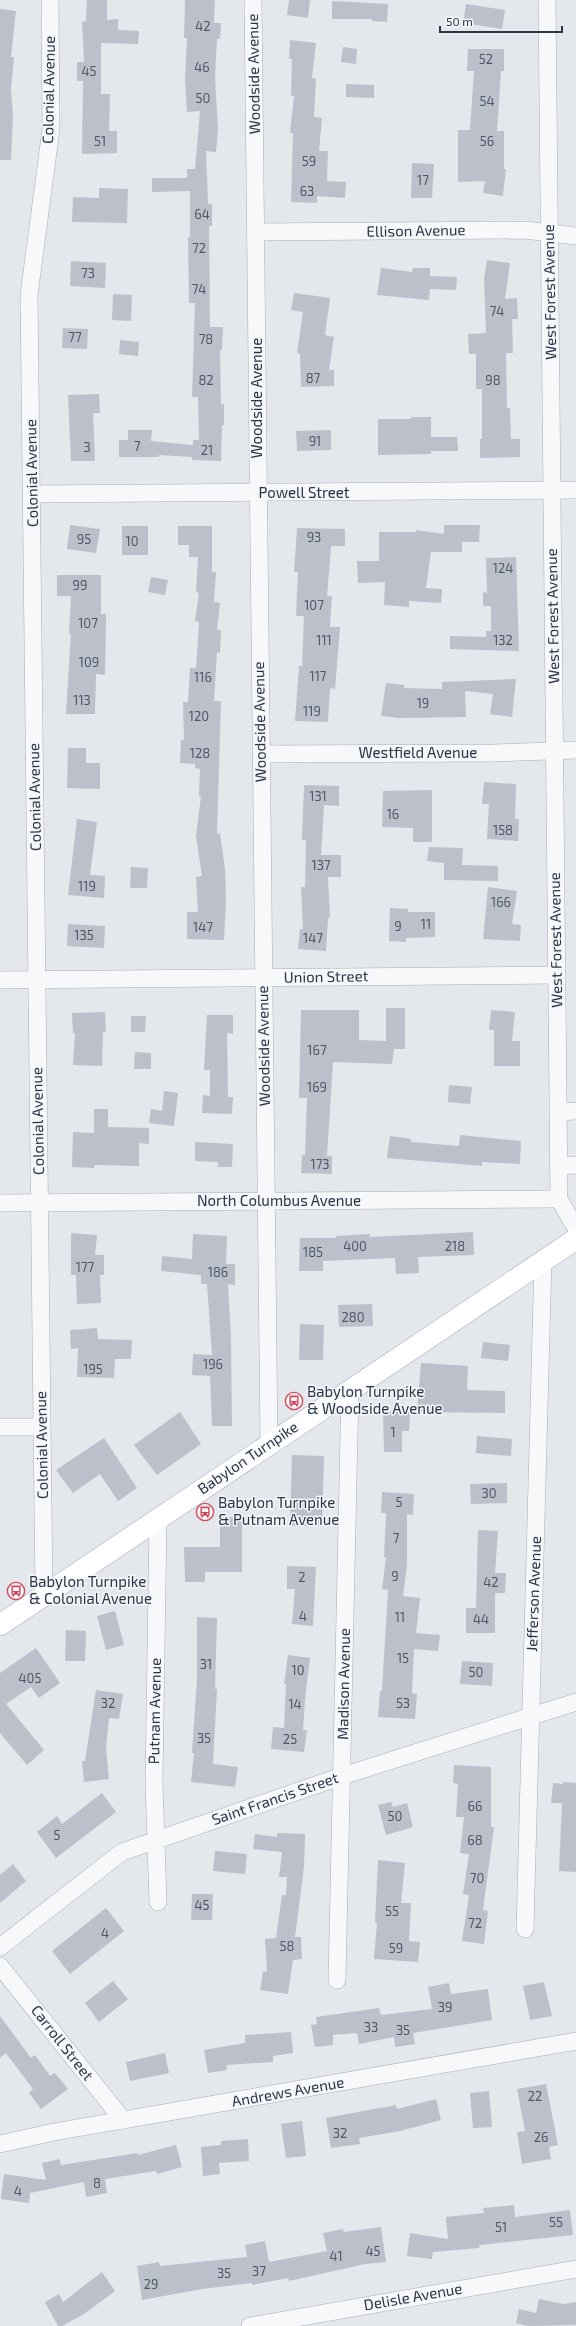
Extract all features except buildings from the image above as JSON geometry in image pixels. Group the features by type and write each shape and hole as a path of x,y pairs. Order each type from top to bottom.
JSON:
{"main road":[{"name":"Babylon Turnpike","path":"0,1625 350,1389 576,1239"}],"street":[{"name":"Colonial Avenue","path":"44,1595 29,295 51,129 50,0"},
{"name":"Woodside Avenue","path":"253,0 265,1201 269,1444"},
{"name":"West Forest Avenue","path":"547,0 558,1166 559,1199 576,1228"},
{"name":"Ellison Avenue","path":"256,232 525,230 576,236"},
{"name":"Powell Street","path":"32,494 576,490"},
{"name":"Westfield Avenue","path":"261,754 493,753 576,750"},
{"name":"Union Street","path":"0,980 556,975"},
{"path":"558,1112 576,1112"},
{"path":"558,1166 576,1165"},
{"name":"North Columbus Avenue","path":"0,1203 559,1199"},
{"name":"Jefferson Avenue","path":"525,1929 543,1260"},
{"name":"Madison Avenue","path":"337,1980 350,1389"},
{"path":"0,1428 41,1427"},
{"name":"Putnam Avenue","path":"158,1519 154,1783 158,1902"},
{"name":"Saint Francis Street","path":"0,1947 122,1852 342,1776 576,1702"},
{"name":"Carroll Street","path":"0,1966 123,2120"},
{"name":"Andrews Avenue","path":"0,2144 54,2132 576,2041"},
{"name":"Delisle Avenue","path":"250,2326 576,2269"}],"place":[{"name":"Babylon Turnpike & Woodside Avenue","path":"294,1401"},
{"name":"Babylon Turnpike & Putnam Avenue","path":"205,1512"},
{"name":"Babylon Turnpike & Colonial Avenue","path":"16,1591"}]}
